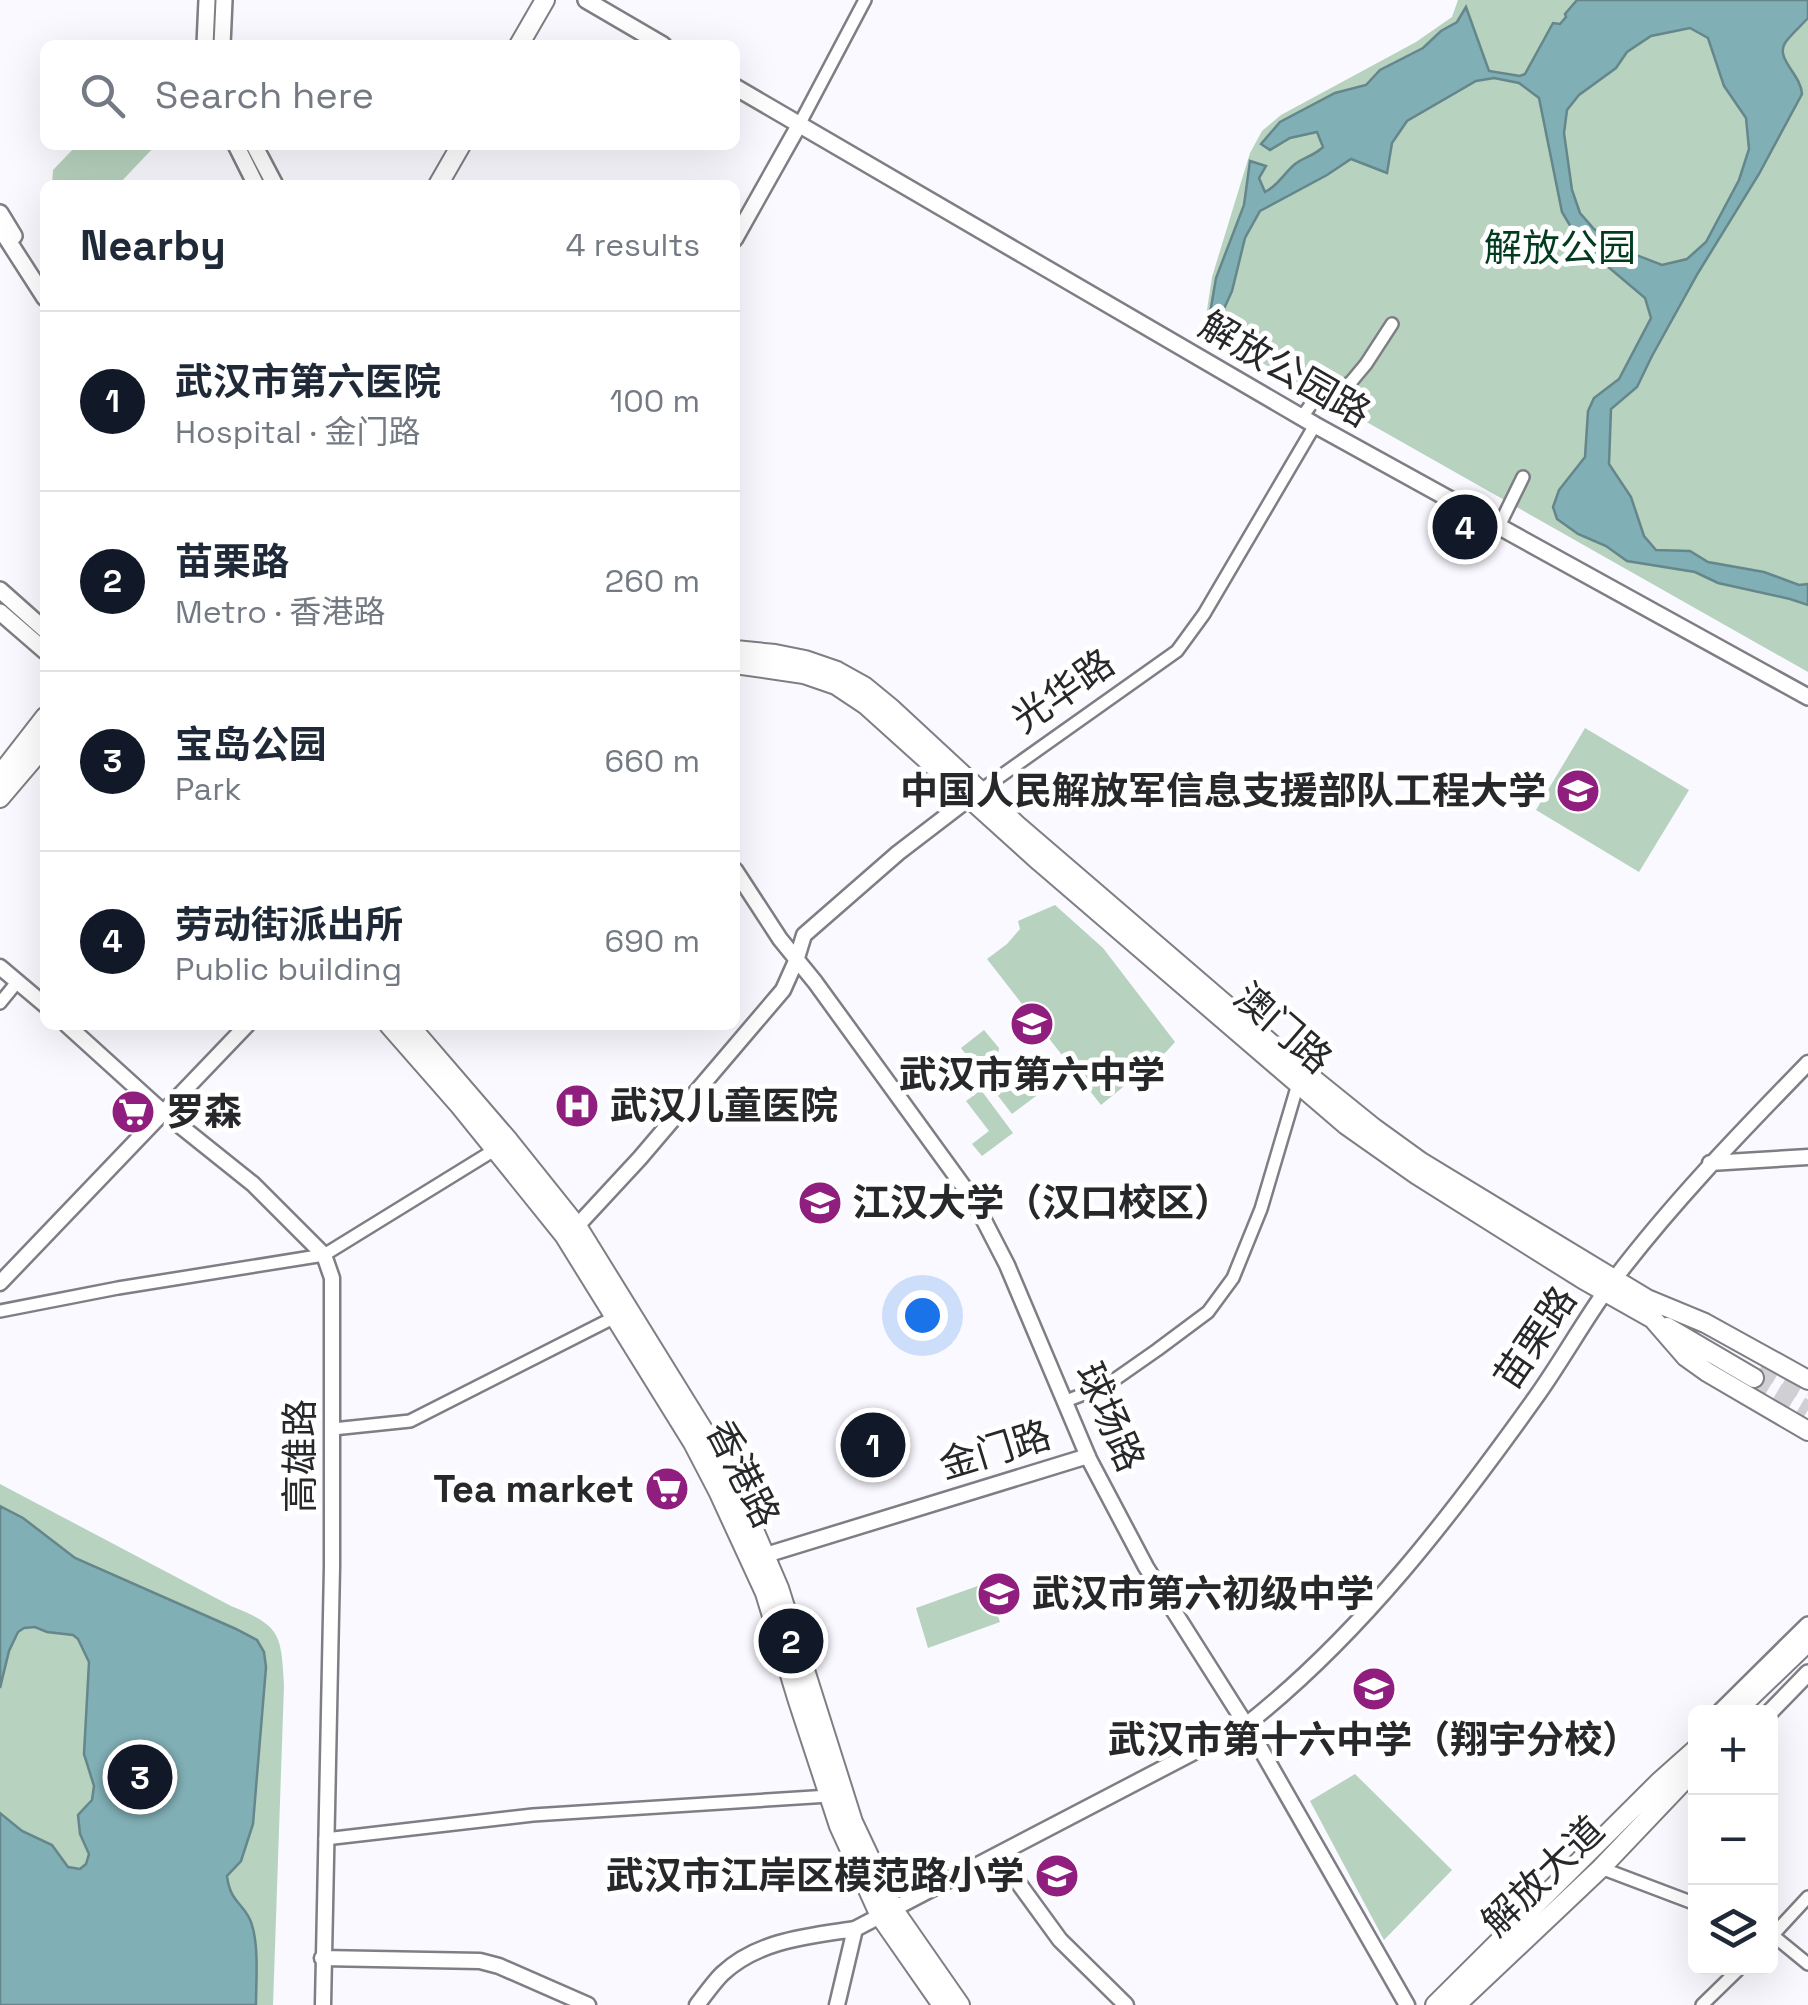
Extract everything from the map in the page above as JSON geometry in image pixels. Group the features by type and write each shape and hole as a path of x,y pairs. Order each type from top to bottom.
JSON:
{"main road":[{"path":"205,40 207,0"},
{"path":"222,40 224,0"},
{"path":"509,40 532,0"},
{"path":"522,40 545,0"},
{"path":"586,0 654,40"},
{"name":"解放公园路","path":"740,90 1309,421 1808,698"},
{"path":"238,150 254,180"},
{"path":"257,150 272,180"},
{"path":"431,180 447,150"},
{"path":"441,180 458,150"},
{"path":"0,212 40,272"},
{"path":"0,228 40,290"},
{"path":"0,590 40,626"},
{"path":"0,612 40,647"},
{"name":"澳门路","path":"740,651 774,654 836,670 864,686 892,709 1040,862 1346,1124 1417,1175 1610,1286 1706,1322 1808,1380"},
{"name":"澳门路","path":"740,665 804,674 836,685 866,706 1017,825 1374,1128 1610,1286 1653,1319 1696,1364 1808,1430"},
{"path":"0,775 40,723"},
{"path":"0,798 40,751"},
{"name":"香港路","path":"393,1030 570,1230 615,1317 758,1558 780,1588 853,1822 887,1912 960,2005"},
{"name":"香港路","path":"413,1030 508,1141 707,1436 734,1486 839,1826 942,2005"},
{"path":"1647,1299 1758,1372 1653,1319"},
{"path":"1727,1705 1808,1625"},
{"path":"1743,1705 1808,1642"},
{"path":"1759,1705 1808,1658"},
{"path":"1777,1705 1808,1673"},
{"name":"解放大道","path":"1457,1999 1663,1790 1688,1753"},
{"name":"解放大道","path":"1432,2005 1457,1999 1601,1868 1688,1760"},
{"name":"解放大道","path":"1663,1790 1688,1776"}],"street":[{"path":"740,230 865,0"},
{"path":"1309,421 1312,403 1331,396 1350,382 1392,324"},
{"name":"光华路","path":"570,1230 640,1158 784,990 804,935 898,853 975,794 1176,651 1204,614 1309,421"},
{"path":"1498,526 1523,477"},
{"name":"球场路","path":"740,878 796,962 816,982 974,1201 1008,1265 1088,1456 1146,1566 1246,1726 1406,2005"},
{"path":"0,967 40,1001"},
{"path":"0,1003 18,982"},
{"path":"73,1030 163,1112 253,1184 324,1254"},
{"path":"0,1284 243,1030"},
{"name":"苗栗路","path":"697,2005 722,1975 744,1957 786,1940 855,1929 1246,1726 1288,1692 1371,1610 1538,1395 1610,1286 1710,1163 1808,1062"},
{"path":"1066,1401 1106,1384 1157,1350 1208,1312 1234,1278 1261,1210 1298,1084"},
{"path":"0,1311 324,1254 496,1149"},
{"path":"1710,1163 1808,1157"},
{"name":"高雄路","path":"323,2005 333,1429 332,1278 324,1254"},
{"path":"333,1429 410,1421 615,1317"},
{"name":"金门路","path":"758,1558 1088,1456"},
{"path":"325,1838 533,1816 830,1796"},
{"path":"998,1855 1060,1940 1126,2005"},
{"path":"1601,1868 1688,1901"},
{"path":"1778,1929 1808,1897"},
{"path":"837,2005 855,1929"},
{"path":"1778,1940 1808,1964"},
{"path":"322,1958 480,1961 588,2005"},
{"path":"1702,2005 1733,1975"}],"green space":[{"name":"解放公园","path":"1458,0 1808,0 1808,672 1204,330 1212,277 1250,153 1262,131 1281,115 1416,42 1452,17"},
{"path":"72,150 151,150 123,180 52,180 53,170"},
{"path":"1585,728 1689,790 1639,872 1536,810"},
{"path":"1055,905 1103,948 1175,1042 1101,1105 987,959 1020,929 1018,921"},
{"path":"984,1030 999,1048 997,1067 983,1077 961,1048"},
{"path":"1003,1074 1021,1077 1036,1096 1012,1114 989,1084"},
{"path":"981,1090 1013,1133 982,1156 972,1144 989,1131 966,1101"},
{"path":"0,1484 260,1619 275,1634 284,1685 273,2005 0,2005"},
{"path":"986,1583 1000,1622 928,1648 916,1608"},
{"path":"1355,1774 1452,1870 1384,1940 1310,1801"}],"water":[{"path":"1577,0 1808,0 1808,18 1783,49 1802,94 1637,387 1611,409 1609,464 1631,497 1644,536 1656,550 1690,551 1708,562 1808,584 1808,605 1718,583 1695,572 1627,561 1557,519 1553,507 1559,490 1585,457 1588,411 1594,398 1619,379 1651,318 1645,298 1581,244 1562,212 1539,98 1519,83 1494,78 1476,81 1407,121 1392,143 1387,173 1351,159 1260,211 1245,238 1232,291 1218,322 1209,319 1216,278 1244,205 1250,161 1266,166 1259,178 1265,192 1295,164 1323,147 1317,132 1290,138 1270,150 1261,144 1280,122 1335,93 1366,85 1380,70 1423,48 1457,22 1466,7 1489,71 1520,76 1525,74 1553,23 1560,24","holes":["1690,28 1708,38 1724,86 1746,118 1749,149 1739,180 1706,242 1687,259 1662,265 1631,253 1594,229 1580,213 1572,190 1564,133 1567,110 1579,95 1616,68 1627,52 1651,36"]},
{"path":"0,1506 23,1518 75,1558 236,1629 257,1640 264,1652 253,1824 241,1861 227,1876 231,1893 250,1918 254,1934 256,2005 0,2005 0,1813 22,1831 52,1845 68,1867 80,1869 89,1854 80,1834 78,1815 92,1800 94,1786 84,1754 89,1662 78,1639 35,1627 24,1628 9,1651 0,1688"}],"tunnel":[{"path":"1761,1367 1808,1394"},
{"path":"1754,1378 1808,1410"}],"place":[{"name":"劳动街派出所","path":"1465,527"},
{"name":"中国人民解放军信息支援部队工程大学","path":"1578,791"},
{"name":"武汉市第六中学","path":"1032,1024"},
{"name":"武汉儿童医院","path":"577,1106"},
{"name":"罗森","path":"133,1112"},
{"name":"江汉大学（汉口校区）","path":"820,1203"},
{"name":"武汉市第六医院","path":"873,1445"},
{"name":"Tea market","path":"667,1489"},
{"name":"武汉市第六初级中学","path":"999,1594"},
{"name":"苗栗路","path":"791,1641"},
{"name":"武汉市第十六中学（翔宇分校）","path":"1374,1689"},
{"name":"宝岛公园","path":"140,1777"},
{"name":"武汉市江岸区模范路小学","path":"1057,1876"}]}
